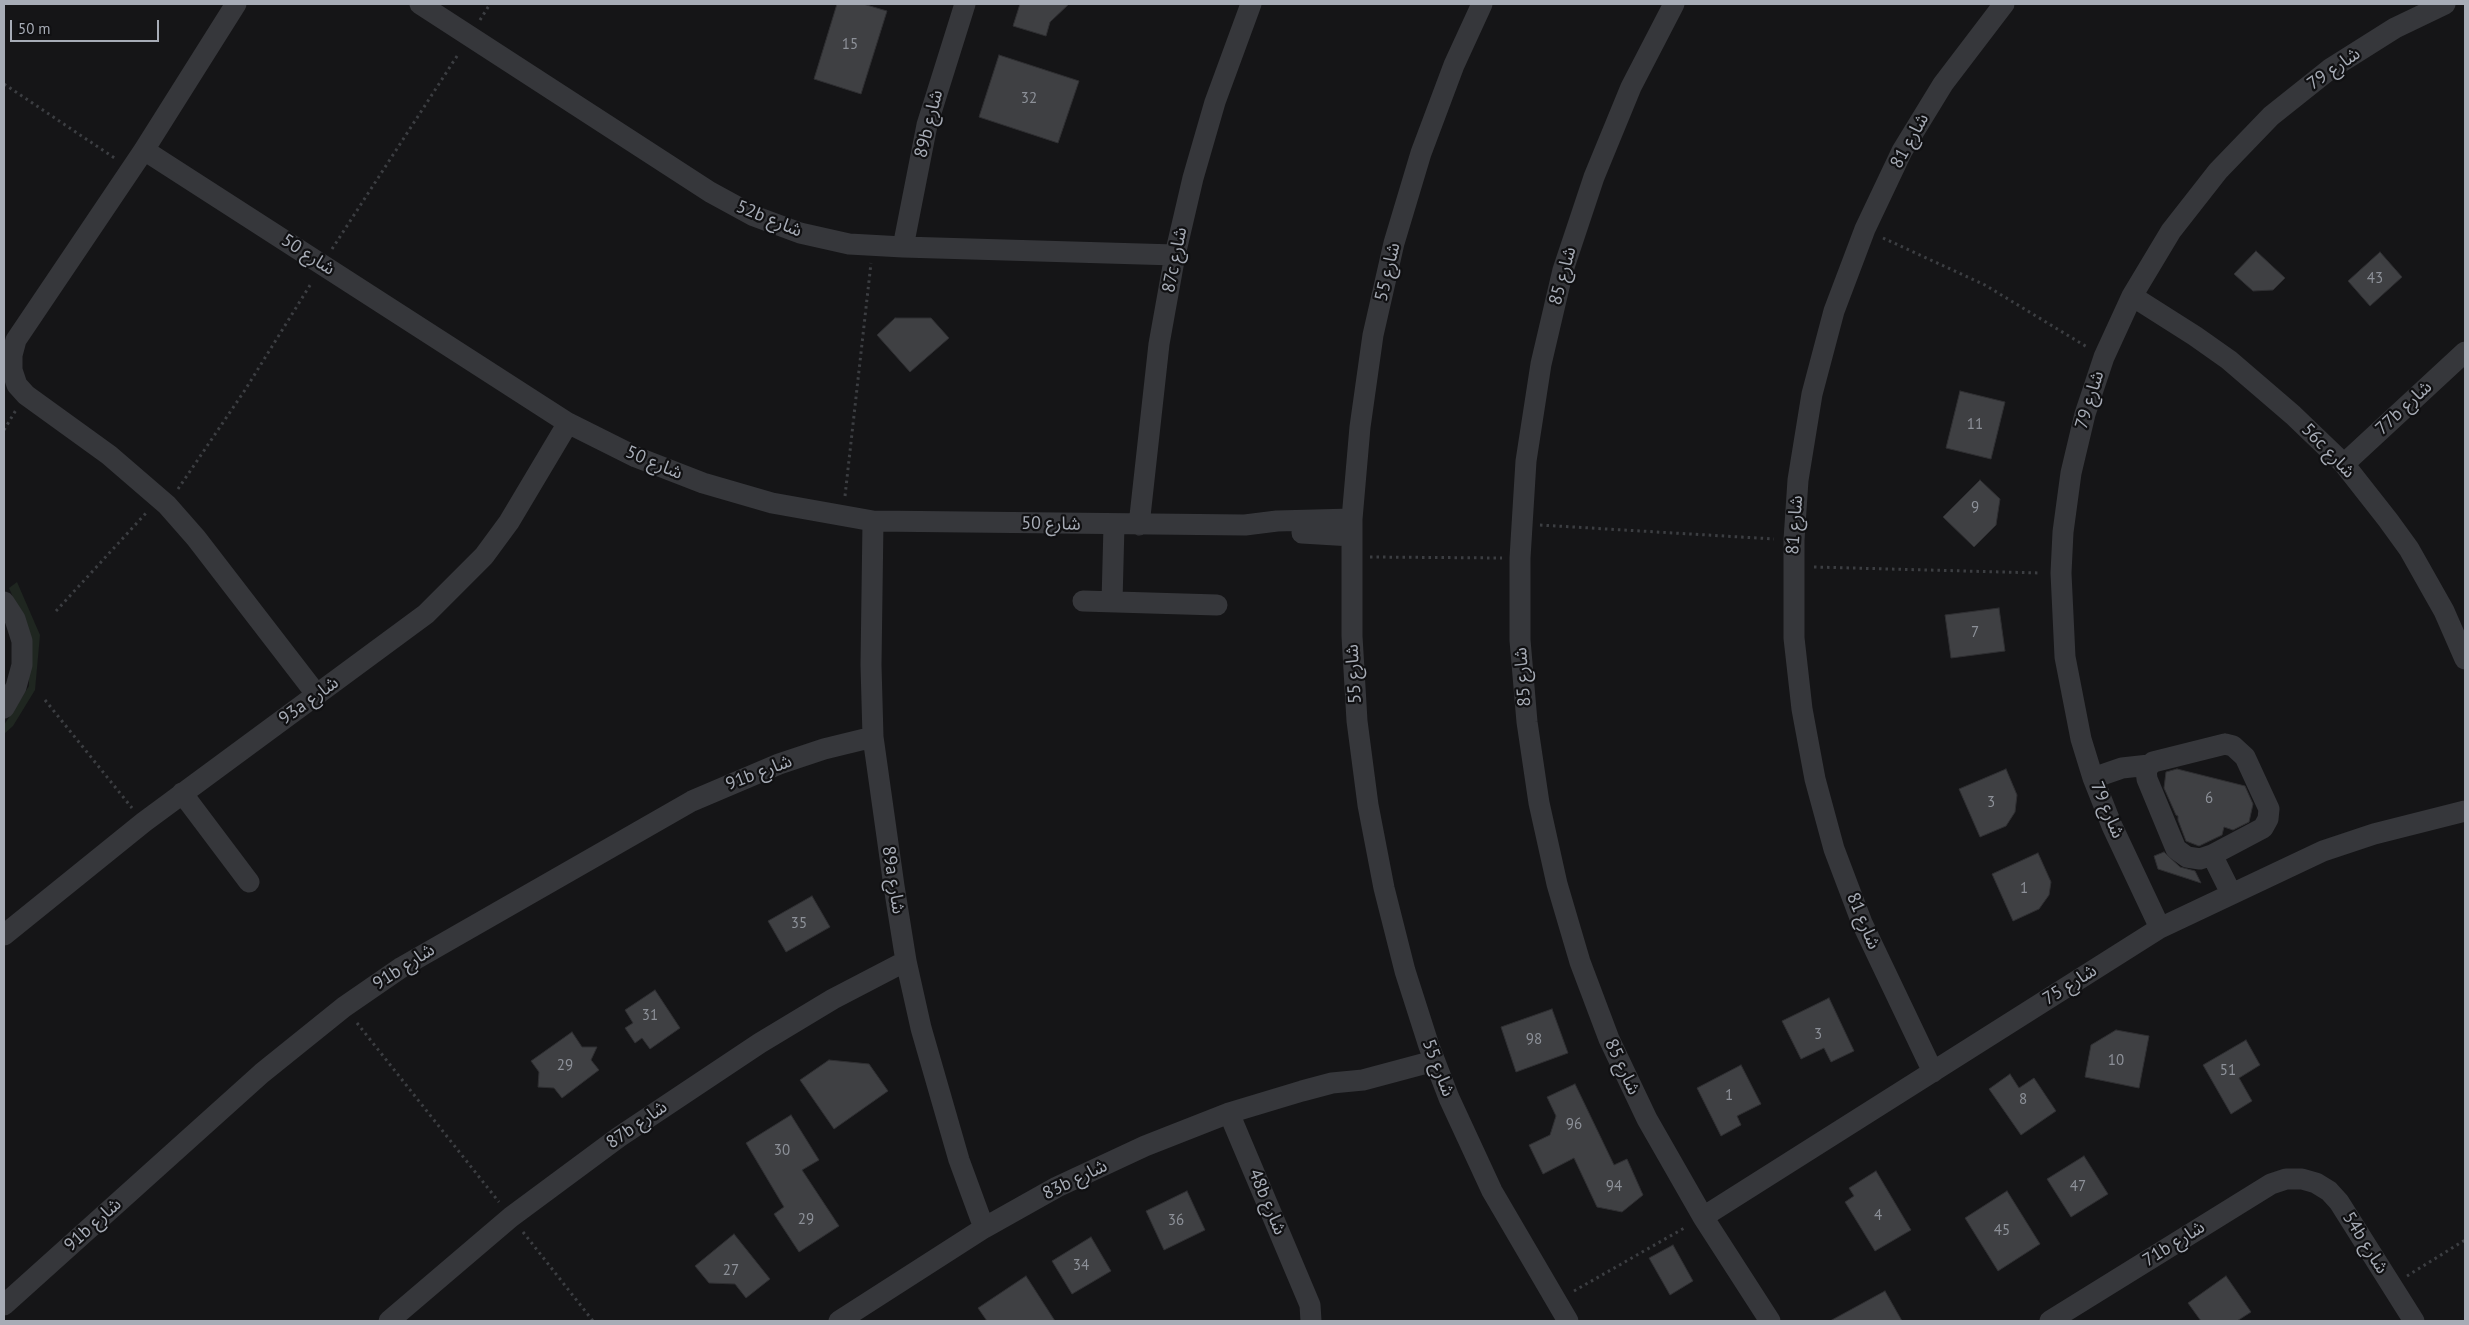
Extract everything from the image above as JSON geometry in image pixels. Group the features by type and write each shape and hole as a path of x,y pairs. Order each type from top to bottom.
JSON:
{"street":[{"path":"236,4 144,150 16,340 12,355 12,370 17,385 26,395 109,455 159,499 196,538 317,695"},
{"name":"52b شارع","path":"420,4 710,192 754,216 800,233 849,244 873,246 1175,255"},
{"name":"89b شارع","path":"903,247 928,125 963,4"},
{"name":"87c شارع","path":"1139,525 1157,362 1175,255 1193,178 1215,102 1251,4"},
{"name":"شارع 55","path":"1482,4 1454,65 1421,153 1394,243 1373,335 1360,428 1352,537 1352,636 1357,721 1368,805 1384,888 1404,971 1432,1053 1492,1191 1568,1321"},
{"name":"شارع 85","path":"1674,4 1631,87 1594,177 1564,270 1541,364 1526,460 1520,558 1520,640 1527,722 1539,803 1556,884 1580,962 1609,1039 1647,1119 1703,1217 1770,1321"},
{"name":"شارع 81","path":"1933,1072 1862,923 1834,849 1815,780 1802,709 1794,638 1794,540 1798,480 1812,394 1834,311 1864,229 1902,151 1943,84 2004,4"},
{"name":"شارع 79","path":"2160,928 2112,826 2093,778 2081,739 2069,682 2062,615 2061,573 2063,532 2071,473 2084,414 2104,357 2132,296 2171,231 2218,171 2271,116 2330,69 2395,28 2445,4"},
{"name":"شارع 50","path":"144,150 568,423 636,457 702,483 772,504 874,521 1114,525 1245,525 1276,521 1352,537"},
{"name":"56c شارع","path":"2132,296 2229,360 2293,415 2344,464 2409,549 2444,612 2465,659"},
{"name":"77b شارع","path":"2344,464 2465,352"},
{"name":"93a شارع","path":"4,935 182,793 426,614 484,556 509,522 568,423"},
{"name":"89a شارع","path":"874,521 871,665 873,737 884,821 906,961 939,1094 959,1160 984,1228"},
{"path":"1112,602 1114,525"},
{"path":"1083,601 1217,605"},
{"path":"4,602 15,619 22,642 22,665 16,688 4,708"},
{"name":"91b شارع","path":"4,1305 262,1073 344,1007 452,936 692,801 779,764 824,749 873,737"},
{"path":"2225,744 2240,750 2245,757 2269,809 2268,819 2264,828 2212,856 2200,859 2187,857 2176,849 2147,779 2146,769 2153,762 2225,744"},
{"path":"2093,778 2122,768 2149,765"},
{"path":"182,793 249,882"},
{"name":"شارع 75","path":"1703,1217 2160,928 2323,851 2374,834 2465,811"},
{"path":"2212,856 2232,893"},
{"name":"87b شارع","path":"389,1321 511,1217 619,1137 689,1089 833,999 906,961"},
{"name":"83b شارع","path":"839,1321 984,1228 1056,1188 1145,1146 1229,1113 1332,1083 1370,1066 1432,1053"},
{"name":"48b شارع","path":"1229,1113 1310,1305 1311,1321"},
{"name":"71b شارع","path":"2050,1321 2271,1184 2286,1179 2302,1179"},
{"name":"54b شارع","path":"2302,1179 2316,1183 2329,1191 2339,1202 2414,1321"}],"path":[{"path":"4,84 131,169"},
{"path":"1864,229 1985,285 2104,357"},
{"path":"842,517 873,246"},
{"path":"56,611 159,499"},
{"path":"1522,524 1794,540"},
{"path":"1352,537 1520,558"},
{"path":"1793,566 2061,573"},
{"path":"45,700 144,822"},
{"path":"344,1007 593,1321"},
{"path":"1556,1301 1703,1217"},
{"path":"2392,1285 2465,1240"}],"shaded area":[{"path":"17,582 40,635 35,690 13,726 4,734 4,725 29,686 29,634 9,588"}],"building":[{"path":"837,4 863,4 887,11 861,94 814,79"},
{"path":"1020,4 1069,4 1050,22 1046,36 1013,26"},
{"path":"999,55 1079,81 1058,143 979,117"},
{"path":"2256,251 2285,278 2273,290 2253,291 2234,274"},
{"path":"2380,252 2402,277 2370,306 2348,281"},
{"path":"895,318 931,318 949,338 910,372 877,335"},
{"path":"1960,391 2005,402 1991,459 1946,448"},
{"path":"1980,480 2000,499 1996,525 1974,547 1943,517"},
{"path":"1999,608 2005,651 1951,658 1945,615"},
{"path":"2006,769 2017,795 2015,812 2006,826 1980,837 1959,789"},
{"path":"2177,769 2245,786 2253,804 2249,822 2233,830 2224,827 2222,835 2199,846 2186,841 2178,816 2164,788 2166,772"},
{"path":"2164,852 2180,867 2195,871 2201,883 2158,869 2154,856"},
{"path":"2038,853 2051,882 2049,895 2039,909 2013,921 1992,874"},
{"path":"812,896 830,927 786,952 768,921"},
{"path":"655,990 680,1028 650,1049 642,1038 635,1043 625,1028 633,1023 625,1010"},
{"path":"1829,998 1854,1051 1831,1062 1824,1048 1801,1059 1782,1021"},
{"path":"1552,1009 1568,1053 1516,1072 1501,1027"},
{"path":"2116,1030 2149,1036 2139,1088 2085,1077 2091,1045"},
{"path":"572,1032 582,1047 597,1047 591,1060 599,1070 562,1098 554,1088 538,1087 539,1072 531,1061"},
{"path":"2246,1040 2260,1065 2239,1078 2252,1101 2231,1114 2203,1065"},
{"path":"829,1060 869,1064 888,1091 834,1129 800,1080"},
{"path":"1741,1065 1761,1104 1737,1116 1741,1125 1721,1136 1697,1088"},
{"path":"2010,1074 2019,1088 2034,1078 2056,1111 2021,1135 1989,1089"},
{"path":"1575,1084 1614,1165 1627,1159 1643,1195 1622,1212 1597,1207 1574,1158 1543,1174 1529,1145 1550,1135 1556,1116 1547,1097"},
{"path":"791,1115 819,1160 802,1170 839,1226 799,1252 774,1214 784,1207 746,1143"},
{"path":"2084,1156 2108,1194 2071,1217 2047,1179"},
{"path":"1876,1171 1911,1230 1875,1251 1845,1202 1854,1196 1849,1188"},
{"path":"1187,1191 1205,1230 1164,1250 1146,1211"},
{"path":"2007,1191 2040,1244 1998,1271 1965,1218"},
{"path":"734,1234 770,1279 746,1298 735,1284 709,1283 695,1266"},
{"path":"1091,1237 1111,1271 1072,1294 1052,1261"},
{"path":"1673,1245 1693,1281 1670,1295 1649,1258"},
{"path":"1026,1276 1055,1321 987,1321 978,1308"},
{"path":"2226,1276 2251,1312 2237,1321 2201,1321 2188,1303"},
{"path":"1885,1291 1902,1321 1830,1321"}]}
